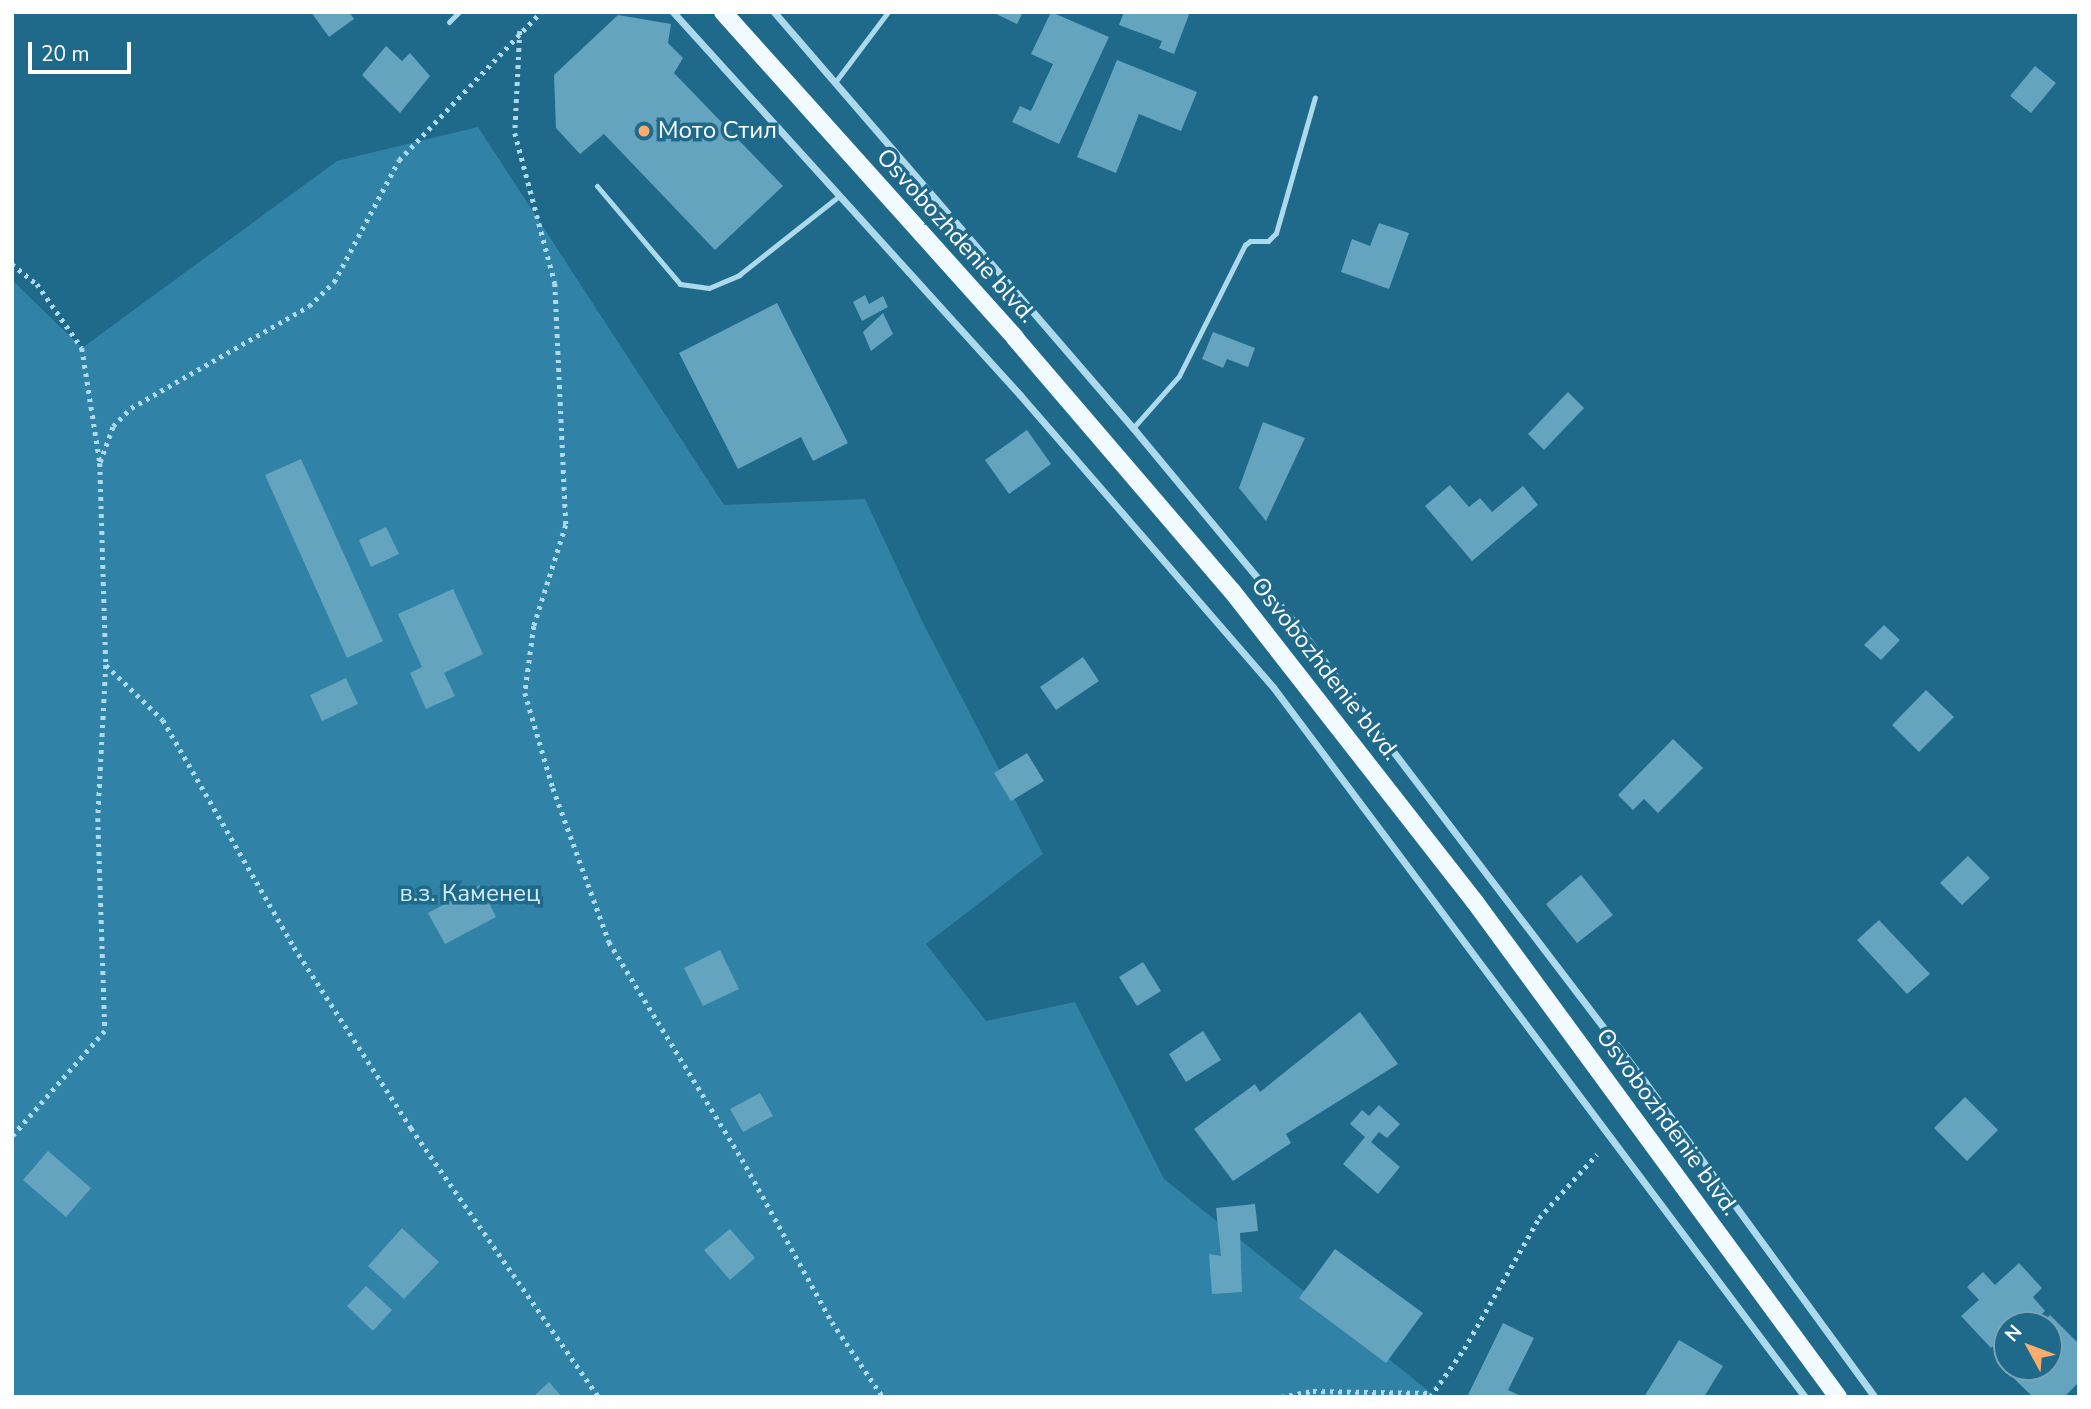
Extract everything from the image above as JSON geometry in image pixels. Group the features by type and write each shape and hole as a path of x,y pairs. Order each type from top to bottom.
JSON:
{"main road":[{"name":"Osvobozhdenie blvd.","path":"723,12 1015,338 1232,591 1467,891 1838,1397"}],"street":[{"path":"673,12 1020,395 1273,687 1805,1397"},
{"path":"774,12 836,80 1036,320 1133,428 1296,624 1645,1082 1875,1397"}],"lane":[{"path":"449,22 460,12"},
{"path":"836,80 888,12"},
{"path":"1133,428 1180,376 1245,245 1250,240 1268,241 1276,233 1315,97"},
{"path":"597,186 680,284 709,288 739,275 839,196"}],"path":[{"path":"100,463 113,426 131,408 309,306 334,282 399,160 541,12"},
{"path":"520,31 515,133 555,283 566,525 534,626 525,693 553,788 609,943 742,1159 832,1322 883,1397"},
{"path":"12,264 37,284 82,348 100,463 106,665 98,818 106,1031 12,1137"},
{"path":"106,665 163,720 294,947 411,1128 599,1397"},
{"path":"1281,1397 1313,1391 1431,1395 1464,1349 1539,1218 1584,1165 1614,1140"}],"green space":[{"name":"в.з. Каменец","path":"478,127 724,505 865,499 922,621 1043,854 926,944 986,1021 1075,1002 1164,1179 1431,1393 1443,1397 12,1397 12,280 82,348 337,161"}],"building":[{"path":"311,12 349,12 354,19 329,37"},
{"path":"992,12 1023,12 1017,24"},
{"path":"1051,12 1109,37 1059,144 1012,122 1020,106 1031,111 1053,64 1031,54"},
{"path":"1124,12 1190,12 1174,54 1159,48 1162,41 1119,25"},
{"name":"Мото Стил","path":"618,15 671,24 668,43 683,58 674,73 783,186 715,250 604,134 580,154 556,128 554,75"},
{"path":"386,46 402,61 410,53 430,76 400,113 362,75"},
{"path":"1117,60 1197,92 1181,131 1139,114 1116,173 1077,157"},
{"path":"2035,66 2056,83 2031,113 2010,96"},
{"path":"1379,223 1409,233 1389,289 1341,272 1352,239 1370,246"},
{"path":"865,295 869,304 883,296 888,307 862,321 853,302"},
{"path":"777,303 848,443 813,461 801,437 738,469 679,353"},
{"path":"883,313 893,334 871,351 863,332"},
{"path":"1213,332 1255,348 1248,367 1227,359 1223,368 1202,359"},
{"path":"1568,392 1584,408 1544,450 1528,434"},
{"path":"1263,422 1305,438 1266,521 1239,488"},
{"path":"1027,430 1051,464 1009,494 985,460"},
{"path":"301,459 383,641 347,658 265,475"},
{"path":"1450,485 1469,507 1480,498 1492,512 1523,486 1538,505 1472,561 1425,506"},
{"path":"386,527 399,554 371,567 359,540"},
{"path":"453,589 483,654 444,673 455,696 426,709 410,673 422,667 398,614"},
{"path":"1884,625 1900,640 1881,660 1864,645"},
{"path":"1083,657 1099,681 1056,710 1040,687"},
{"path":"346,678 358,704 322,721 310,695"},
{"path":"1926,690 1954,717 1919,752 1892,725"},
{"path":"1673,739 1703,768 1658,813 1644,799 1633,810 1618,795"},
{"path":"1027,753 1044,781 1011,801 994,773"},
{"path":"1968,856 1990,878 1962,905 1940,883"},
{"path":"1581,875 1613,915 1577,943 1546,904"},
{"path":"480,885 496,917 445,944 428,913"},
{"path":"1879,920 1930,974 1907,994 1857,940"},
{"path":"720,950 739,989 703,1006 684,968"},
{"path":"1143,962 1161,991 1137,1006 1119,977"},
{"path":"1360,1012 1398,1064 1286,1134 1291,1143 1233,1181 1194,1129 1255,1084 1260,1092"},
{"path":"1203,1031 1221,1060 1186,1082 1169,1054"},
{"path":"760,1093 773,1116 743,1132 730,1109"},
{"path":"1965,1097 1998,1130 1967,1161 1934,1128"},
{"path":"1379,1105 1400,1124 1387,1138 1379,1132 1371,1142 1400,1167 1378,1194 1343,1164 1365,1137 1350,1124 1362,1110 1369,1116"},
{"path":"48,1151 91,1188 66,1217 23,1180"},
{"path":"1255,1204 1258,1231 1240,1233 1242,1292 1212,1294 1209,1254 1221,1256 1216,1208"},
{"path":"402,1228 439,1262 404,1299 368,1266"},
{"path":"730,1229 755,1258 730,1280 704,1250"},
{"path":"1335,1249 1423,1313 1386,1363 1299,1298"},
{"path":"2019,1263 2042,1288 2033,1297 2045,1311 1993,1311 1991,1348 1961,1316 1979,1300 1967,1287 1983,1272 1995,1285"},
{"path":"366,1286 392,1310 373,1331 347,1306"},
{"path":"1503,1323 1534,1338 1508,1390 1523,1397 1467,1397"},
{"path":"2063,1328 2079,1344 2079,1382 2064,1397 2033,1397 2016,1381 2063,1381"},
{"path":"1679,1340 1723,1366 1704,1397 1644,1397"},
{"path":"549,1382 562,1397 533,1397"}],"place":[{"name":"Мото Стил","path":"644,131"}]}
